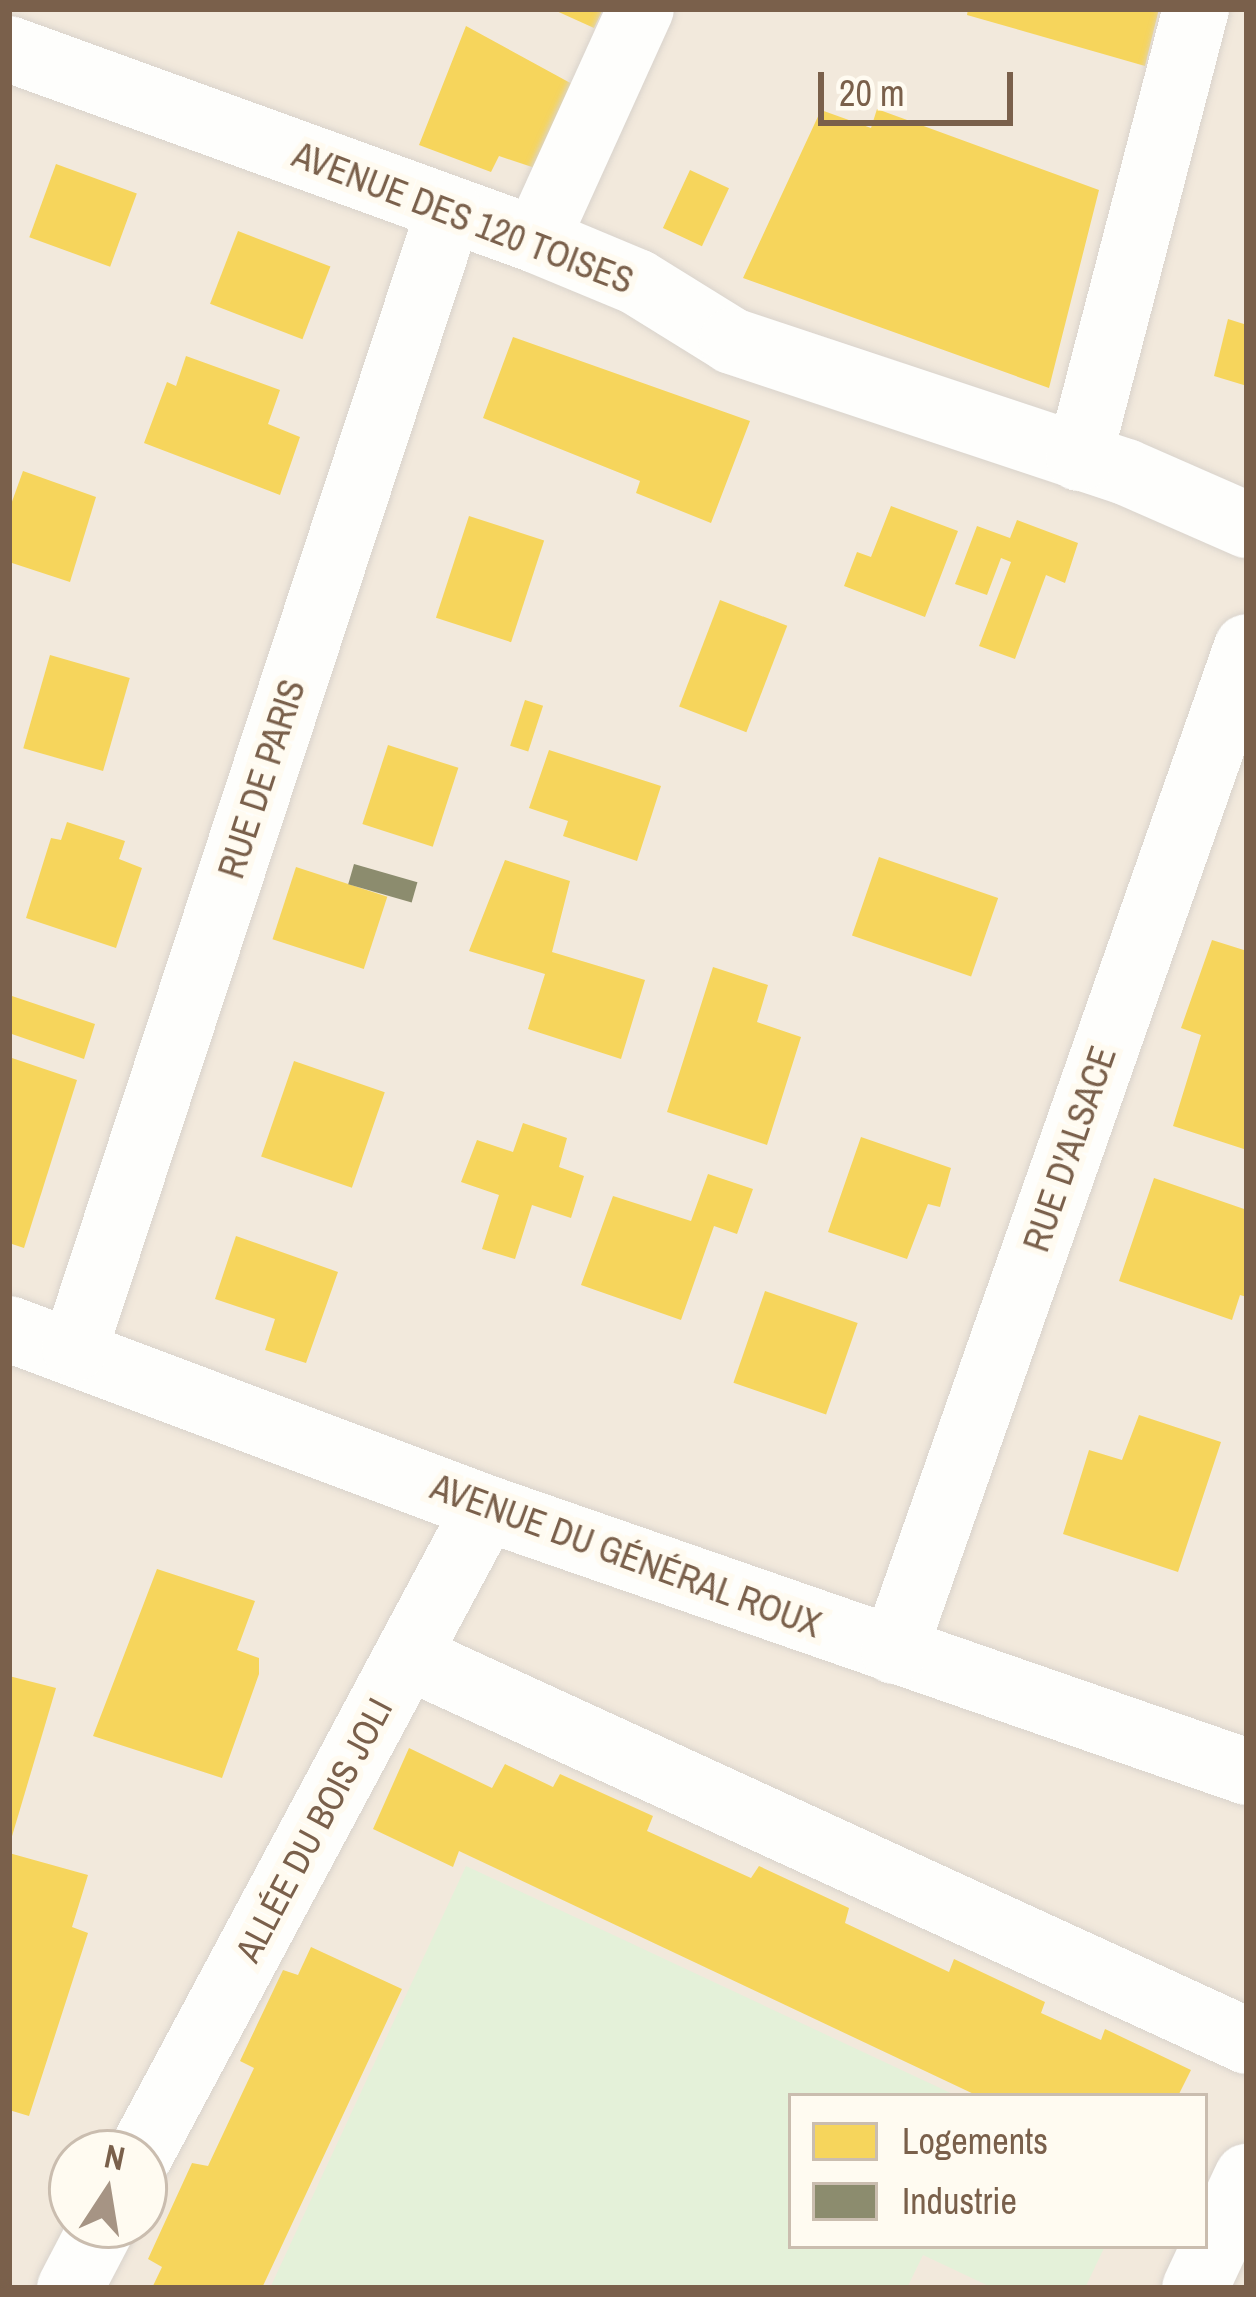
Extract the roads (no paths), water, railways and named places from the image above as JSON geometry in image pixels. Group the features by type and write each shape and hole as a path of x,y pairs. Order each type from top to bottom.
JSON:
{"street":[{"path":"536,240 641,9"},
{"path":"1079,458 1196,9"},
{"name":"AVENUE DES 120 TOISES","path":"9,49 536,240 637,282 732,341 1079,458 1247,525"},
{"name":"RUE DE PARIS","path":"75,1348 449,211"},
{"name":"RUE D'ALSACE","path":"894,1651 1247,647"},
{"name":"AVENUE DU GÉNÉRAL ROUX","path":"9,1329 75,1348 486,1508 1247,1772"},
{"name":"ALLÉE DU BOIS JOLI","path":"154,2129 486,1508"},
{"path":"407,1656 1247,2041"},
{"path":"1195,2288 1247,2177"},
{"path":"70,2288 90,2249"}]}
